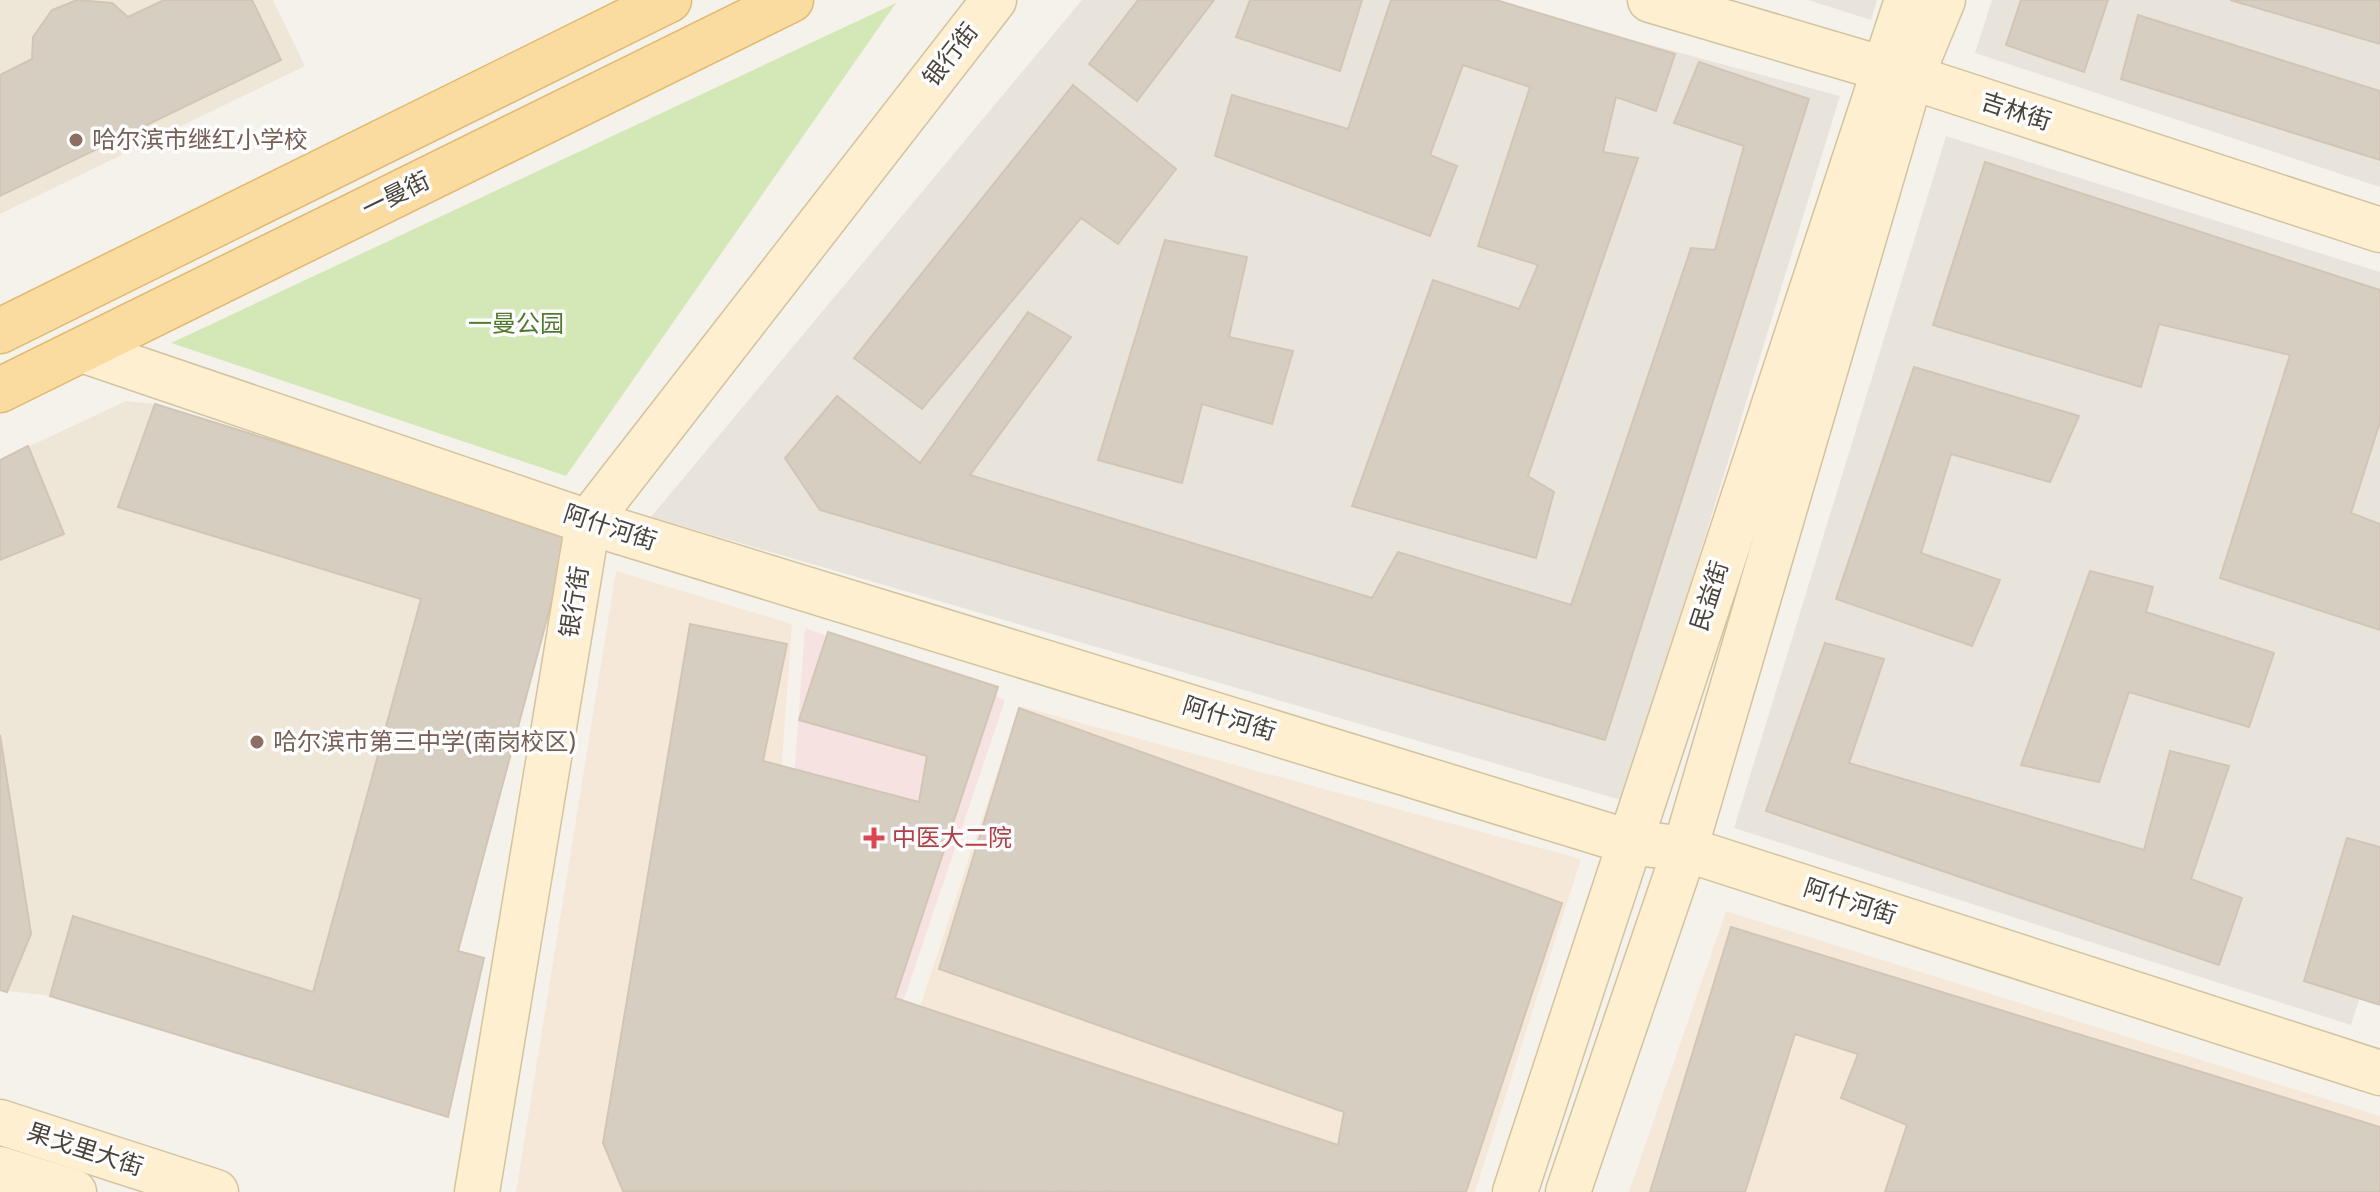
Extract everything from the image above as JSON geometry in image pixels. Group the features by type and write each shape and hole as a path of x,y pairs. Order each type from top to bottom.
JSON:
{"main road":[{"path":"0,331 669,0"},
{"name":"一曼街","path":"0,390 791,0"}],"street":[{"name":"银行街","path":"477,1192 588,522 994,0"},
{"name":"吉林街","path":"1650,0 1897,74 2380,230"},
{"name":"民益街","path":"1568,1192 1685,849 1897,74 1907,0"},
{"name":"民益街","path":"1515,1192 1629,842 1897,74 1943,0"},
{"name":"阿什河街","path":"82,350 588,522 1629,842 1685,849 2380,1073"},
{"name":"果戈里大街","path":"0,1122 216,1192"},
{"name":"果戈里大街","path":"0,1169 74,1192"}],"shaded area":[{"name":"哈尔滨市继红小学校","path":"0,0 273,0 305,66 0,214"},
{"path":"1082,0 1484,0 1840,96 1624,801 651,517"},
{"path":"1808,0 1877,0 1871,20"},
{"path":"1992,0 2380,0 2380,187 1975,53"},
{"path":"1946,136 2380,272 2380,934 2351,1025 1734,828"},
{"name":"哈尔滨市第三中学(南岗校区)","path":"126,401 155,404 570,533 459,951 484,958 448,1117 51,996 0,990 0,460"},
{"path":"616,571 792,624 766,983 911,1034 1019,706 1581,859 1475,1192 516,1192"},
{"name":"中医大二院","path":"805,628 1005,700 899,1014 780,975"},
{"path":"1726,911 2380,1116 2380,1192 1629,1192"}],"green space":[{"name":"一曼公园","path":"896,3 566,476 171,343"}],"building":[{"name":"哈尔滨市继红小学校","path":"77,0 112,3 128,17 164,0 252,0 281,60 0,196 0,75 32,59 33,37 52,10"},
{"path":"1138,0 1214,0 1137,101 1089,64"},
{"path":"1250,0 1362,0 1340,71 1236,37"},
{"path":"1391,0 1496,0 1675,54 1656,111 1616,97 1603,152 1638,158 1528,476 1554,492 1536,558 1352,506 1433,280 1519,309 1538,265 1478,246 1530,87 1463,65 1430,155 1457,166 1430,236 1215,156 1232,95 1348,129"},
{"path":"2021,0 2108,0 2084,72 2006,45"},
{"path":"2230,0 2380,0 2380,44"},
{"path":"2138,15 2380,91 2380,160 2121,79"},
{"path":"1699,62 1809,99 1605,740 820,510 785,458 837,396 920,463 1028,312 1071,337 970,475 1372,598 1398,552 1571,605 1691,248 1715,250 1744,146 1674,123"},
{"path":"1073,85 1176,169 1118,244 1081,218 922,409 854,358"},
{"path":"1985,162 2380,290 2380,422 2351,513 2380,524 2380,630 2220,578 2290,355 2159,324 2141,387 1933,325"},
{"path":"1165,240 1247,257 1229,337 1293,351 1272,424 1202,404 1182,483 1098,460"},
{"path":"1914,367 2079,416 2050,482 1951,454 1921,553 2000,580 1972,646 1836,599"},
{"path":"155,404 570,533 458,951 484,958 448,1117 50,996 73,916 313,992 421,599 118,507"},
{"path":"28,446 64,534 0,560 0,460"},
{"path":"2090,571 2153,587 2146,612 2274,653 2249,727 2129,692 2099,782 2021,765"},
{"path":"690,624 787,644 763,761 919,802 927,756 799,720 828,632 998,687 895,998 1338,1145 1344,1112 939,969 1019,708 1562,903 1466,1192 623,1191 603,1143"},
{"path":"1825,643 1884,659 1849,763 2144,850 2170,751 2229,766 2191,879 2242,898 2219,965 1766,811"},
{"path":"0,735 31,934 7,992 0,990"},
{"path":"2347,838 2380,847 2380,1005 2304,981"},
{"path":"1731,927 2380,1127 2380,1192 1885,1192 1907,1125 1841,1098 1858,1054 1795,1034 1745,1192 1650,1192"}],"place":[{"name":"哈尔滨市继红小学校","path":"76,140"},
{"name":"哈尔滨市第三中学(南岗校区)","path":"257,742"},
{"name":"中医大二院","path":"874,838"}]}
